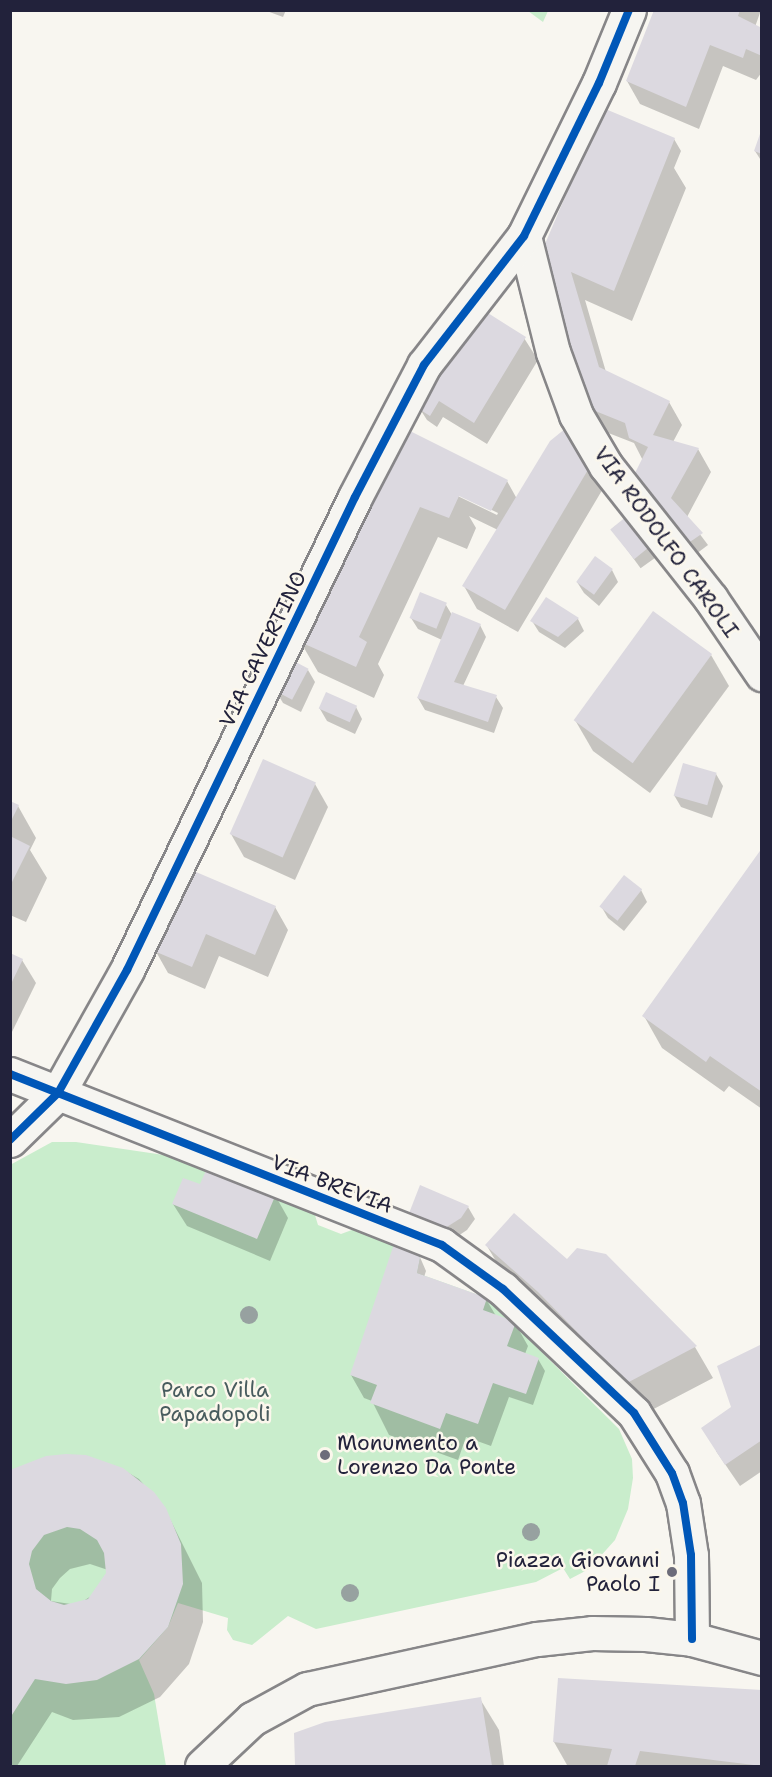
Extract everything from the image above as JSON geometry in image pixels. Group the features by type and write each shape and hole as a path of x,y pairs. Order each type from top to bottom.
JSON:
{"street":[{"name":"VIA CAVERTINO","path":"10,1140 58,1093 127,970 355,498 424,365 524,236 599,83 629,10"},
{"name":"VIA RODOLFO CAROLI","path":"524,236 554,351 576,415 606,466 711,599 762,674"},
{"name":"VIA BREVIA","path":"10,1074 442,1245 503,1289 606,1384 634,1413 672,1473 683,1503 691,1555 692,1639"},
{"path":"202,1767 252,1719 287,1697 328,1683 548,1638 592,1633 692,1639 762,1658"}],"green space":[{"path":"528,11 548,11 543,22"},
{"name":"Parco Villa Papadopoli","path":"52,1142 76,1142 191,1159 314,1212 318,1225 341,1234 360,1227 417,1247 420,1258 417,1273 487,1298 619,1429 632,1459 633,1478 628,1509 615,1540 589,1569 570,1579 563,1568 536,1582 316,1629 288,1616 252,1645 233,1640 227,1630 228,1618 178,1603 168,1627 139,1660 154,1694 166,1766 11,1766 10,1165"}],"building":[{"path":"654,10 740,10 738,16 762,28 762,56 746,49 743,58 710,45 686,107 626,81"},
{"path":"603,108 675,138 614,291 571,272 599,367 670,401 653,435 699,448 671,498 703,533 684,546 631,481 648,447 629,438 625,423 578,404 547,273 550,263 539,258"},
{"path":"762,131 762,154 754,151"},
{"path":"480,308 526,337 474,423 439,401 430,416 419,409"},
{"path":"571,424 592,463 505,610 462,586 550,441"},
{"path":"404,428 508,480 491,511 459,496 449,518 420,507 359,637 367,642 356,667 298,641"},
{"path":"632,512 656,542 634,559 610,530"},
{"path":"595,556 613,569 594,595 576,582"},
{"path":"420,592 447,603 436,629 410,618"},
{"path":"546,597 579,618 558,637 530,621"},
{"path":"653,611 712,654 633,763 574,720"},
{"path":"452,612 481,624 454,682 497,695 488,722 417,698"},
{"path":"290,659 309,669 292,700 274,690"},
{"path":"326,692 357,706 350,722 319,708"},
{"path":"263,759 316,783 283,858 230,834"},
{"path":"683,763 717,773 707,805 674,796"},
{"path":"10,801 19,805 10,823"},
{"path":"10,836 30,846 10,886"},
{"path":"762,848 762,1092 710,1056 706,1062 642,1016"},
{"path":"189,869 276,906 255,955 206,934 192,967 154,951"},
{"path":"624,875 642,889 617,921 599,907"},
{"path":"10,953 23,959 10,986"},
{"path":"208,1166 276,1194 257,1239 172,1204 183,1178 200,1184"},
{"path":"420,1185 469,1206 461,1218 442,1230 406,1221"},
{"path":"514,1213 567,1259 577,1248 606,1254 697,1346 627,1383 538,1292 485,1245"},
{"path":"395,1241 417,1247 420,1258 417,1273 487,1298 483,1310 516,1322 507,1346 539,1358 526,1394 493,1383 478,1424 446,1413 440,1429 370,1403 377,1385 350,1375"},
{"path":"762,1344 762,1440 725,1465 701,1428 731,1407 717,1366"},
{"path":"86,1455 123,1468 154,1492 166,1508 181,1544 183,1584 168,1627 139,1659 97,1680 66,1684 35,1679 10,1718 10,1470 46,1456","holes":["67,1527 80,1529 97,1540 104,1553 106,1573 88,1599 64,1605 51,1601 36,1589 29,1564 32,1551 44,1535"]},
{"path":"558,1678 762,1690 762,1766 640,1751 635,1766 607,1766 612,1749 553,1742"},
{"path":"481,1697 492,1766 295,1766 294,1733 325,1722"}],"cycle path":[{"path":"10,1140 58,1093 127,970 355,497 424,365 524,236 599,83 629,10"},
{"path":"10,1074 442,1245 503,1289 634,1413 672,1473 683,1503 691,1555 692,1639"}],"place":[{"name":"Monumento a Lorenzo Da Ponte","path":"325,1455"},
{"name":"Piazza Giovanni Paolo I","path":"672,1572"}]}
